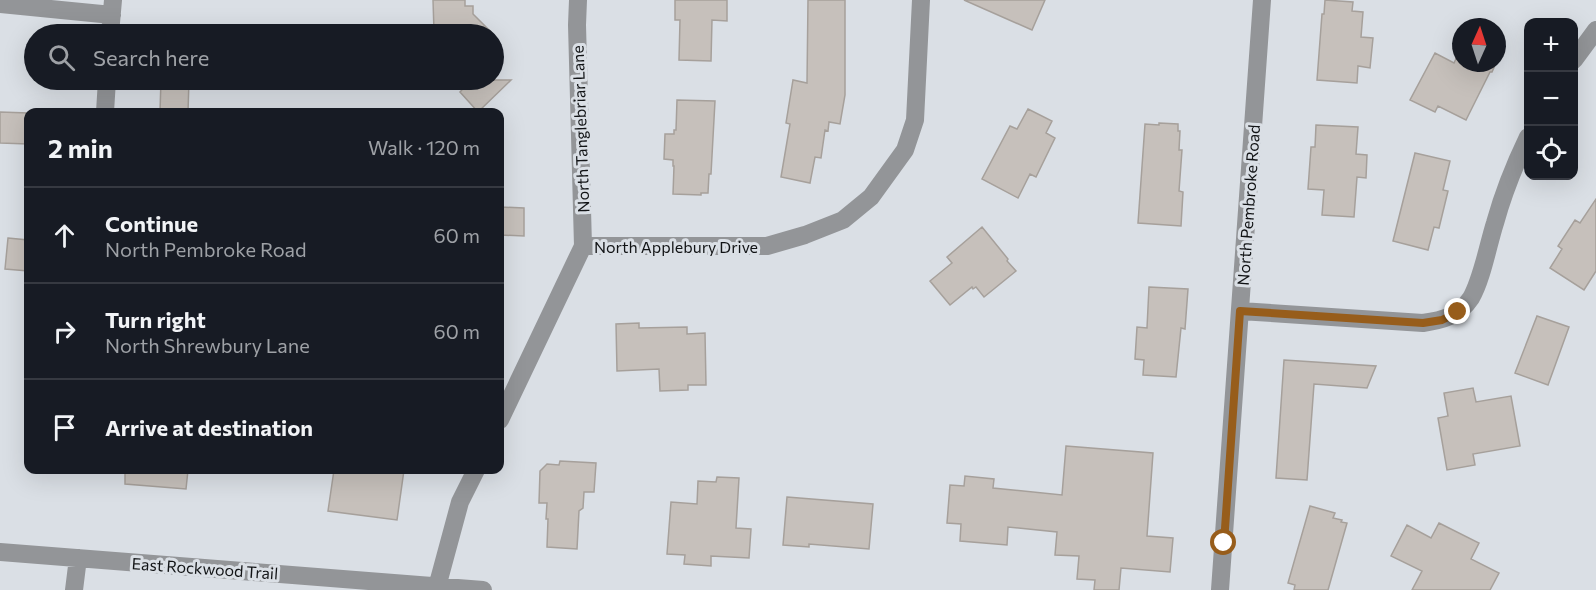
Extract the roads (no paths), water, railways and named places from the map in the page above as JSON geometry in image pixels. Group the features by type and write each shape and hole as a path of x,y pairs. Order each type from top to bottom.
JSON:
{"street":[{"name":"North Tanglebriar Lane","path":"504,412 583,246 576,26 578,0"},
{"name":"North Applebury Drive","path":"583,246 766,246 805,236 843,220 871,197 905,150 915,120 921,0"},
{"name":"North Pembroke Road","path":"1220,590 1262,0"},
{"path":"0,4 112,7 111,24"},
{"path":"1578,55 1596,30"},
{"path":"105,108 106,90"},
{"path":"1240,311 1423,323 1442,320 1458,312 1470,299 1477,284 1500,203 1524,146"},
{"path":"437,586 460,502 474,474"},
{"name":"East Rockwood Trail","path":"0,552 407,587 437,586 483,590"},
{"path":"74,590 78,558"}]}
